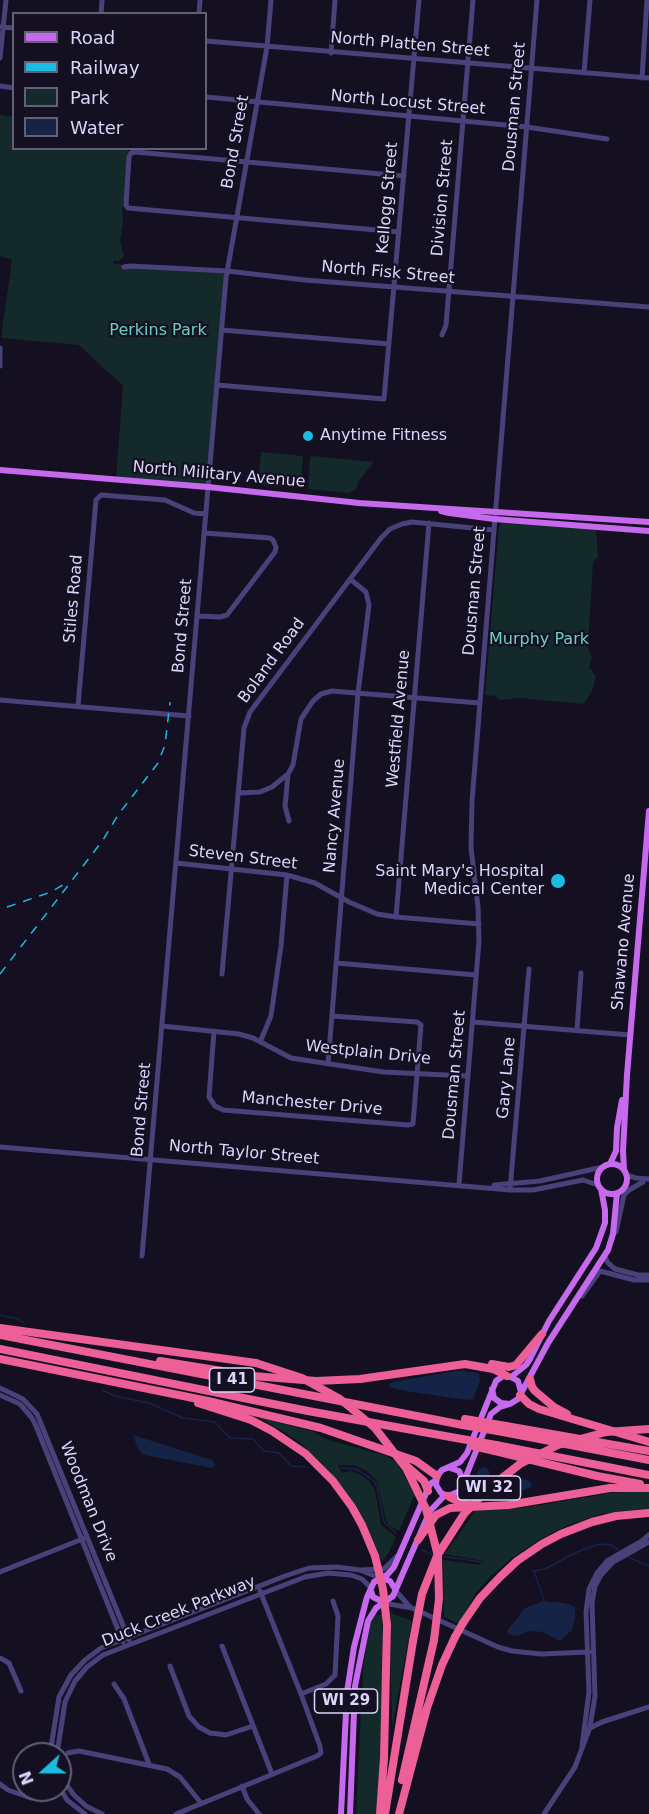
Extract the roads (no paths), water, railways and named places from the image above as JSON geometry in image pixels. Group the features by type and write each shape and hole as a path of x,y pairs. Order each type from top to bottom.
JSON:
{"highway":[{"path":"0,1328 256,1363 302,1378 340,1399 375,1428 406,1468 426,1509 438,1556 439,1599 434,1640 397,1814"},
{"path":"144,1362 164,1361 253,1376 316,1381 360,1379 465,1364 483,1363 508,1367 516,1365 542,1334"},
{"name":"I 41","path":"0,1335 389,1410 505,1429 649,1460"},
{"name":"I 41","path":"0,1349 496,1448 649,1475"},
{"path":"0,1359 148,1388 302,1423 422,1464 436,1478"},
{"path":"465,1364 493,1369 509,1376"},
{"path":"531,1379 532,1387 541,1397 576,1420"},
{"path":"148,1388 157,1393 240,1415 289,1441 315,1462 340,1490 362,1525 375,1556 383,1589 387,1625 385,1747 380,1814"},
{"path":"520,1394 529,1404 538,1409 649,1442"},
{"path":"505,1429 649,1450"},
{"name":"WI 32","path":"385,1814 422,1594 437,1556 464,1514 488,1489 520,1464 558,1445 598,1434 649,1429"},
{"path":"496,1448 597,1476 649,1486"},
{"path":"384,1451 420,1477 428,1491"},
{"path":"418,1540 434,1517 445,1510 460,1507 494,1507 605,1488 649,1486"},
{"path":"447,1495 461,1502 494,1507"},
{"path":"397,1814 442,1665 455,1637 478,1601 520,1559 542,1544 568,1531 597,1521 616,1516 649,1513"}],"main road":[{"name":"North Military Avenue","path":"0,470 436,509 495,511 649,524"},
{"name":"North Military Avenue","path":"436,509 494,519 649,531"},
{"path":"608,528 649,524"},
{"name":"Shawano Avenue","path":"625,1173 623,1151 627,1075 646,877 649,811"},
{"name":"Shawano Avenue","path":"607,1165 616,1151 617,1128 627,1075"},
{"path":"600,1187 609,1194 617,1193 624,1188 625,1173 618,1165 607,1165 597,1175 605,1210 602,1236 591,1257 542,1334 526,1365 509,1376 499,1378 460,1462 446,1468 430,1484 391,1571 374,1582 371,1589 373,1597 384,1602 393,1596 434,1505 447,1495 460,1491 464,1484 491,1414 500,1407 514,1402 531,1379 548,1343 607,1251 613,1234 617,1193"},
{"path":"509,1376 518,1381 520,1394"},
{"path":"492,1389 497,1401 510,1404"},
{"path":"446,1468 455,1468 459,1471 464,1484"},
{"path":"436,1478 438,1489 447,1495"},
{"path":"380,1578 390,1581 394,1590"},
{"name":"WI 29","path":"340,1814 349,1674 363,1611 371,1589"},
{"name":"WI 29","path":"350,1814 354,1699 358,1665 368,1621 373,1611 384,1602"}],"street":[{"path":"0,58 6,0"},
{"name":"Bond Street","path":"142,1256 227,271 267,47 271,0"},
{"path":"331,52 335,0"},
{"name":"Kellogg Street","path":"217,385 384,399 419,0"},
{"name":"Division Street","path":"442,334 446,325 473,0"},
{"name":"Dousman Street","path":"459,1184 479,924 470,828 537,0"},
{"path":"584,73 590,0"},
{"path":"642,78 647,0"},
{"name":"North Platten Street","path":"207,41 649,78"},
{"name":"North Locust Street","path":"207,97 527,127 607,139"},
{"path":"399,232 236,219 128,208 126,205 131,153 404,176"},
{"name":"North Fisk Street","path":"124,267 227,271 649,307"},
{"path":"222,330 389,344"},
{"path":"0,348 0,366"},
{"name":"Stiles Road","path":"78,706 96,500 101,495 165,500 194,513 206,514"},
{"name":"Boland Road","path":"222,974 244,728 250,712 390,529 412,522 493,530"},
{"name":"Westfield Avenue","path":"396,917 429,523"},
{"path":"198,616 227,615 275,552 276,547 270,538 205,533"},
{"name":"Nancy Avenue","path":"328,1064 358,693 369,599 366,592 350,579"},
{"path":"238,792 260,792 272,787 288,774 293,765 301,719 313,701 321,694 332,691 479,703"},
{"path":"0,700 189,716"},
{"path":"288,774 285,806 289,820"},
{"name":"Steven Street","path":"176,863 287,874 315,883 367,910 396,917 479,924"},
{"path":"260,1042 271,1016 281,946 287,874"},
{"path":"336,963 476,975"},
{"name":"Gary Lane","path":"511,1186 529,969"},
{"path":"577,1030 581,973"},
{"path":"332,1016 420,1023 422,1028 418,1074"},
{"path":"472,1022 630,1035"},
{"name":"Westplain Drive","path":"162,1026 239,1034 291,1058 383,1072 468,1076"},
{"name":"Manchester Drive","path":"214,1031 209,1098 215,1106 223,1110 408,1125 413,1124 418,1074"},
{"name":"North Taylor Street","path":"0,1147 459,1184 511,1186"},
{"path":"511,1186 607,1165"},
{"path":"625,1173 647,1180"},
{"path":"511,1186 533,1190 583,1180 600,1187"},
{"path":"624,1188 647,1180"},
{"path":"647,1180 624,1195 614,1240 607,1251 606,1260 612,1267 628,1273 649,1275"},
{"path":"565,1315 600,1271 634,1280 649,1280"},
{"name":"Woodman Drive","path":"0,1388 23,1399 38,1414 123,1643"},
{"name":"Woodman Drive","path":"0,1395 20,1404 32,1418 130,1641"},
{"path":"628,1551 649,1535"},
{"path":"0,1572 84,1538"},
{"path":"544,1814 575,1767 595,1696 590,1652 594,1590 603,1571 620,1554 649,1542"},
{"path":"358,1570 384,1569 397,1556"},
{"name":"Duck Creek Parkway","path":"130,1641 257,1587 309,1568 337,1567 358,1570"},
{"path":"358,1570 380,1578"},
{"name":"Duck Creek Parkway","path":"52,1742 59,1696 71,1675 101,1648 130,1641 305,1577 328,1574 358,1577 371,1589"},
{"path":"176,1814 321,1753 301,1694 257,1587"},
{"path":"394,1590 401,1600 412,1608 498,1647 541,1654 590,1652"},
{"path":"301,1694 326,1684 335,1675 338,1616 333,1601"},
{"path":"384,1602 412,1608"},
{"name":"Duck Creek Parkway","path":"59,1742 65,1702 75,1681 87,1667 123,1643"},
{"path":"222,1646 272,1774"},
{"path":"0,1658 9,1663 21,1691"},
{"path":"170,1666 189,1716 199,1727 210,1733 226,1735 254,1726"},
{"path":"114,1684 124,1699 149,1764"},
{"path":"587,1730 649,1707"},
{"path":"72,1752 79,1751 167,1769 180,1777 201,1803"},
{"path":"242,1786 247,1799 259,1814"},
{"path":"72,1795 86,1806 102,1814"},
{"path":"70,1802 85,1814"}],"water":[{"path":"456,1371 479,1374 480,1380 473,1399 389,1387 389,1384 393,1382"},
{"path":"133,1435 212,1460 216,1465 212,1468 144,1455 138,1449"},
{"path":"485,1467 489,1471 489,1479 498,1484 511,1476 530,1481 532,1486 496,1499 486,1498 474,1491 472,1487 478,1470"},
{"path":"544,1601 565,1603 575,1607 572,1630 560,1641 543,1632 530,1631 517,1636 509,1635 507,1631 525,1608"}],"waterway":[{"path":"0,1315 18,1319 24,1323"},
{"path":"102,1390 115,1396 149,1403 183,1418 215,1422 230,1438 253,1439 264,1451 279,1453 291,1466 305,1467"},
{"path":"341,1468 356,1469 373,1480 377,1486 384,1522 396,1533"},
{"path":"533,1571 545,1569 595,1545 609,1544 619,1550"},
{"path":"422,1550 434,1555"},
{"path":"441,1556 482,1562"},
{"path":"628,1557 649,1566"},
{"path":"534,1571 544,1601"}],"railway":[{"path":"0,974 103,840 118,815 158,763 165,745 170,702"},
{"path":"7,907 51,892 66,883"}],"place":[{"name":"Anytime Fitness","path":"308,436"},
{"name":"Saint Mary's Hospital Medical Center","path":"558,881"}],"park label":[{"name":"Perkins Park","path":"158,331"},
{"name":"Murphy Park","path":"539,640"}]}
